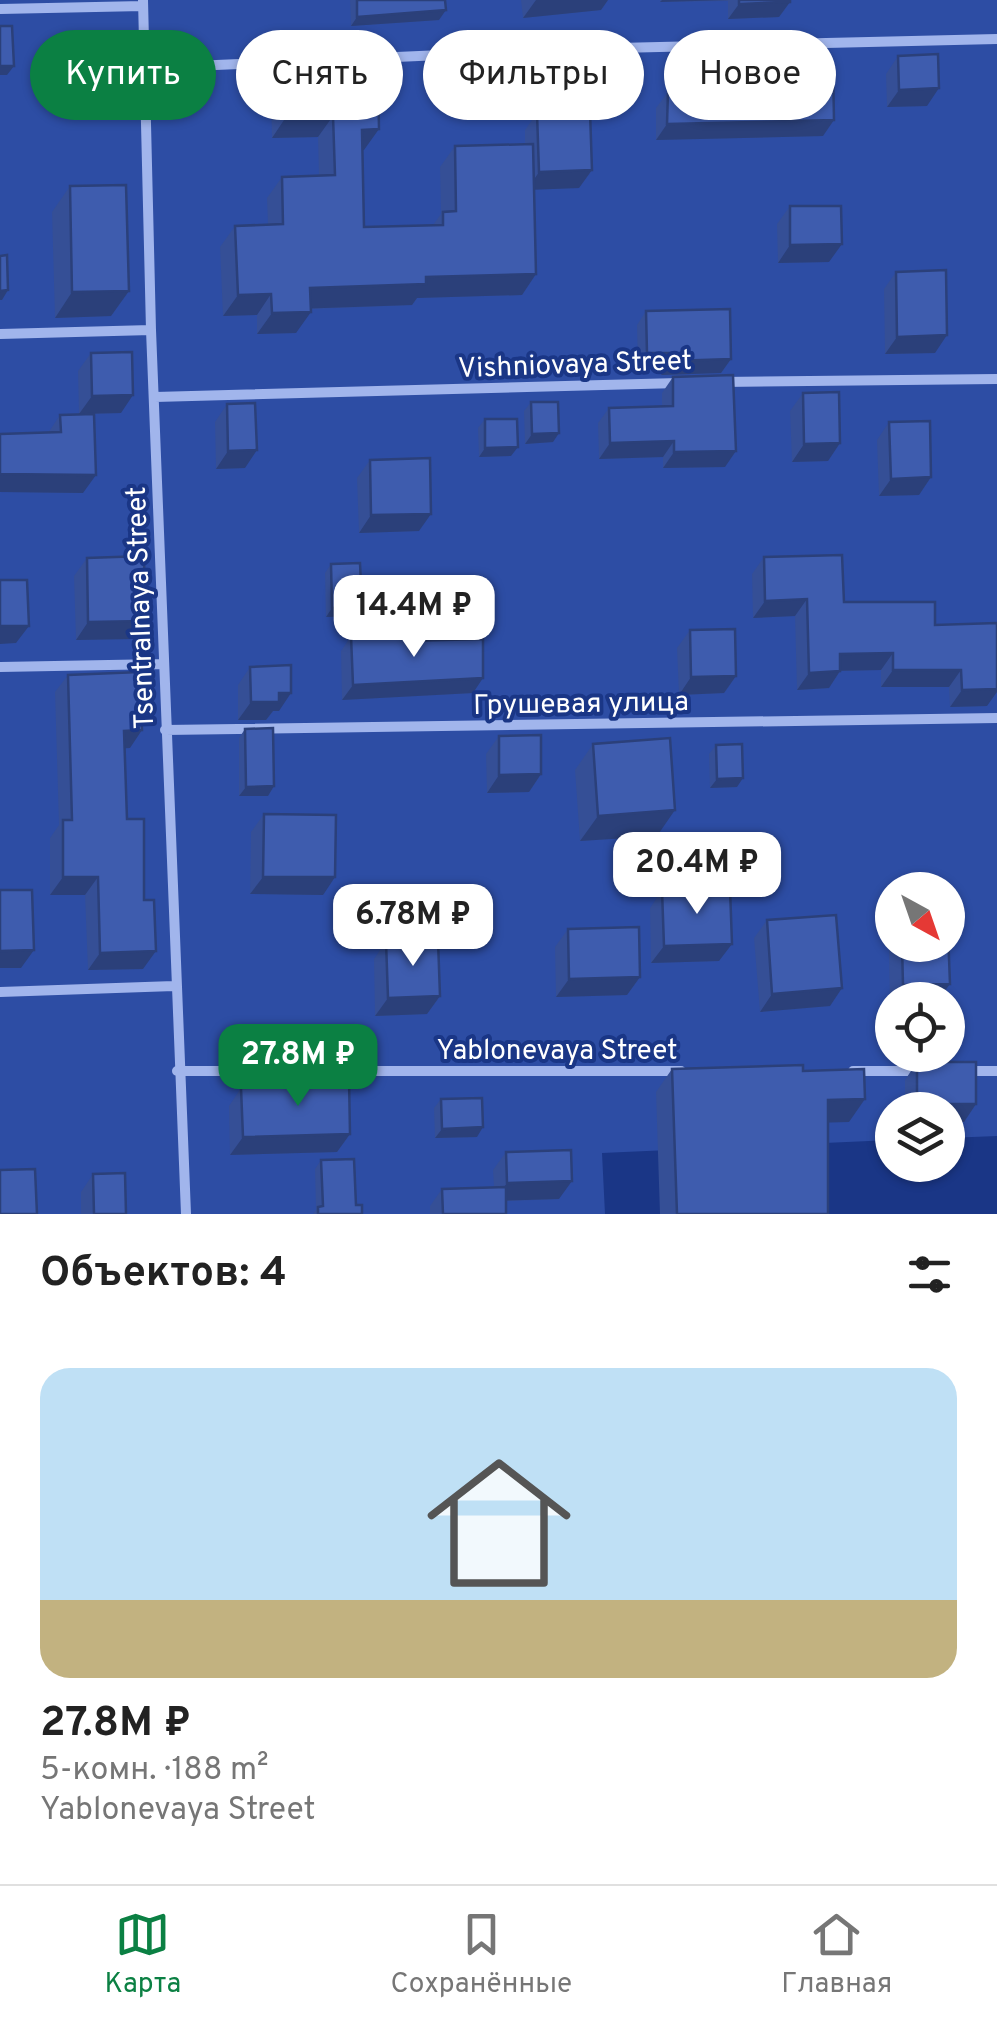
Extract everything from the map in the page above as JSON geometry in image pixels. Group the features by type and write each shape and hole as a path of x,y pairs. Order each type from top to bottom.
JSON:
{"street":[{"path":"0,9 143,3"},
{"name":"Tsentralnaya Street","path":"143,3 145,30"},
{"path":"216,65 576,49 997,39"},
{"name":"Tsentralnaya Street","path":"149,120 151,330 186,1214"},
{"path":"0,334 151,330"},
{"name":"Vishniovaya Street","path":"708,382 997,379"},
{"name":"Vishniovaya Street","path":"155,398 688,383"},
{"path":"0,666 164,664"},
{"name":"Грушевая улица","path":"165,730 997,718"},
{"path":"0,992 174,986"},
{"name":"Yablonevaya Street","path":"178,1071 697,1071"},
{"path":"837,1071 875,1071"},
{"path":"965,1071 997,1071"}],"shaded area":[{"path":"0,0 997,0 997,1136 965,1137 965,1092 875,1092 875,1141 602,1153 605,1214 0,1214"}],"building":[{"path":"357,0 445,0 446,10 357,17"},
{"path":"739,0 790,0 790,2 739,4"},
{"path":"0,26 12,26 14,66 0,66"},
{"path":"938,54 939,88 899,90 898,56"},
{"path":"333,120 379,120 379,129 362,130 364,227 443,225 443,212 456,211 455,146 533,144 536,274 426,277 426,284 310,288 311,312 272,313 271,294 238,295 235,226 283,224 282,177 335,175"},
{"path":"537,120 590,120 592,170 539,172"},
{"path":"667,120 834,120 667,124"},
{"path":"126,185 129,291 72,292 70,186"},
{"path":"790,206 841,206 842,244 790,245"},
{"path":"7,255 8,290 0,291 0,256"},
{"path":"946,270 947,335 897,337 896,272"},
{"path":"730,309 731,359 671,361 671,353 647,353 646,311"},
{"path":"132,352 133,395 92,396 91,353"},
{"path":"733,375 736,451 674,452 674,441 610,443 609,408 673,406 673,377"},
{"path":"839,392 840,443 804,444 803,393"},
{"path":"531,402 558,402 559,433 532,434"},
{"path":"255,403 257,450 228,451 227,404"},
{"path":"94,414 96,475 0,474 0,434 61,432 60,415"},
{"path":"485,419 517,419 518,447 485,448"},
{"path":"930,421 931,477 891,479 889,422"},
{"path":"430,458 431,514 371,515 370,460"},
{"path":"842,555 844,602 935,602 935,625 997,623 997,689 962,690 961,670 893,670 893,653 840,654 840,671 809,673 807,599 765,601 764,557"},
{"path":"144,556 145,621 88,622 87,558"},
{"path":"360,563 362,607 332,608 331,564"},
{"path":"0,580 27,580 29,626 0,626"},
{"path":"735,629 736,676 691,677 690,630"},
{"path":"407,634 407,641 483,639 483,678 353,685 351,636"},
{"path":"291,665 291,693 279,693 279,702 251,702 250,667"},
{"path":"140,672 142,730 124,731 127,819 144,819 144,900 154,900 156,951 100,953 98,877 63,877 63,820 72,820 68,675"},
{"path":"273,728 274,786 246,787 245,729"},
{"path":"541,735 541,774 499,775 499,736"},
{"path":"670,738 675,810 598,816 593,744"},
{"path":"742,744 743,778 717,779 716,745"},
{"path":"264,814 336,815 335,877 263,877"},
{"path":"730,888 732,944 664,946 662,890"},
{"path":"0,890 32,890 34,950 0,951"},
{"path":"836,915 842,988 772,994 767,920"},
{"path":"639,927 640,977 569,979 568,929"},
{"path":"438,940 440,996 388,998 386,941"},
{"path":"902,962 949,962 950,982 903,982"},
{"path":"965,1062 976,1062 976,1104 965,1104 965,1092 917,1092 917,1072 965,1072"},
{"path":"803,1065 803,1071 864,1069 865,1099 828,1100 828,1214 677,1214 672,1069"},
{"path":"308,1078 349,1078 350,1134 243,1137 241,1088 308,1087"},
{"path":"482,1098 483,1127 442,1129 441,1099"},
{"path":"571,1150 572,1181 507,1183 506,1152"},
{"path":"354,1159 356,1205 362,1205 362,1214 318,1214 318,1207 323,1206 321,1160"},
{"path":"35,1169 37,1214 0,1214 0,1170"},
{"path":"125,1173 126,1214 94,1214 93,1174"},
{"path":"506,1187 506,1214 443,1214 442,1189"}]}
